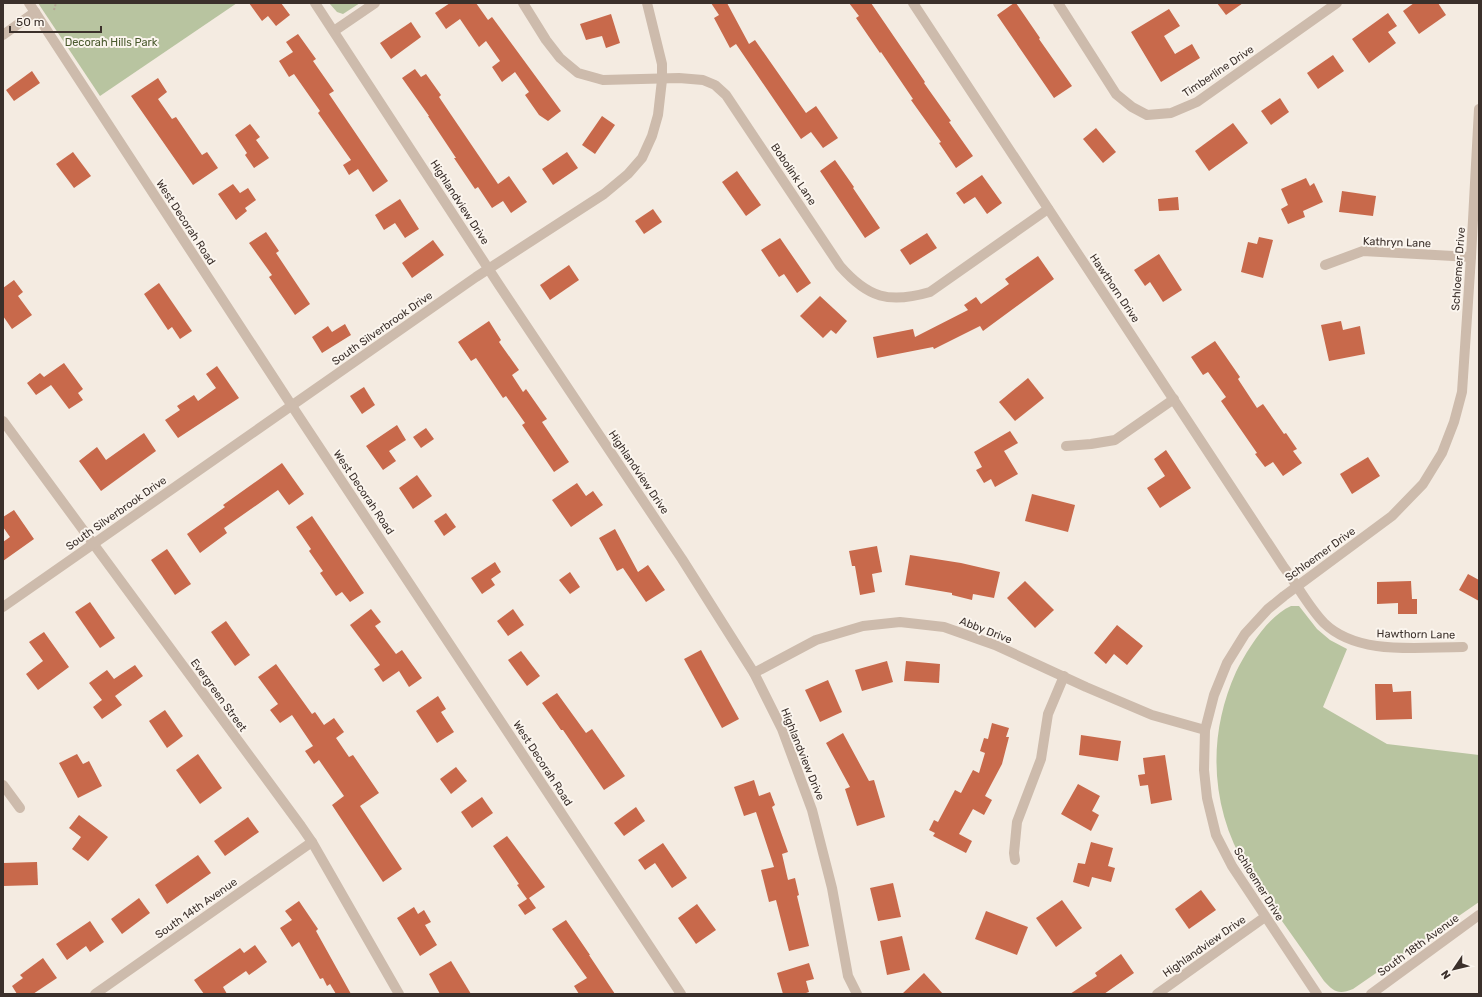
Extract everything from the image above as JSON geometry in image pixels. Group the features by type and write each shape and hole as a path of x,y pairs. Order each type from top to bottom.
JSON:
{"street":[{"name":"West Decorah Road","path":"29,3 292,406 681,994"},
{"name":"Highlandview Drive","path":"315,3 489,269 682,559 754,673 782,729 812,810 832,888 848,976 857,994"},
{"path":"334,31 375,3"},
{"name":"Bobolink Lane","path":"523,3 546,40 560,58 578,73 603,80 662,80 679,78 703,80 715,85 726,95 840,266 851,278 864,288 880,296 897,298 930,292 1048,209"},
{"name":"South Silverbrook Drive","path":"3,607 489,269 604,194 628,174 642,158 652,136 658,116 662,80 662,64 647,3"},
{"name":"Hawthorn Drive","path":"913,3 1297,586"},
{"name":"Timberline Drive","path":"1058,3 1116,94 1132,107 1147,115 1171,113 1197,102 1337,3"},
{"path":"3,35 35,12"},
{"name":"Schloemer Drive","path":"1317,994 1232,866 1216,835 1207,798 1204,770 1205,730 1214,695 1227,663 1245,634 1268,609 1392,516 1423,484 1442,453 1454,422 1462,392 1479,110"},
{"name":"Kathryn Lane","path":"1325,265 1363,252 1471,257"},
{"path":"1066,446 1115,440 1174,399"},
{"name":"Evergreen Street","path":"3,421 312,842 399,994"},
{"name":"Hawthorn Lane","path":"1297,586 1324,622 1336,633 1362,644 1386,647 1462,646"},
{"name":"Abby Drive","path":"754,673 816,640 863,626 900,622 944,627 995,645 1086,687 1152,715 1205,730"},
{"path":"1015,860 1014,853 1017,822 1041,759 1048,714 1064,676"},
{"path":"3,785 20,808"},
{"name":"South 14th Avenue","path":"95,994 312,842"},
{"name":"South 18th Avenue","path":"1371,994 1479,915"},
{"name":"Highlandview Drive","path":"1156,994 1265,917"}],"path":[{"path":"54,10 56,3"}],"green space":[{"name":"Decorah Hills Park","path":"38,3 237,3 100,96"},
{"path":"329,3 360,3 343,14 337,12"},
{"path":"1291,606 1299,606 1317,629 1330,640 1347,649 1323,707 1387,744 1479,755 1479,902 1353,989 1344,992 1334,990 1324,981 1247,869 1235,846 1226,821 1220,797 1217,772 1217,746 1220,721 1227,696 1236,672 1259,634 1274,617"}],"building":[{"path":"249,3 281,3 290,15 276,26 268,16 262,21"},
{"path":"450,3 476,3 488,20 492,17 561,111 548,121 539,115 525,95 529,92 515,72 502,82 492,67 500,61 486,41 479,47 460,19 446,29 435,13"},
{"path":"711,3 727,3 749,44 755,40 806,113 816,106 838,138 823,148 811,132 801,139 736,44 730,48 714,18 719,15"},
{"path":"849,3 871,3 973,156 956,168 939,143 941,142 911,100 913,99 856,18 859,16"},
{"path":"1016,3 1072,86 1054,98 997,15"},
{"path":"1217,3 1243,3 1226,15"},
{"path":"1414,3 1438,3 1446,15 1419,34 1403,11"},
{"path":"1169,9 1180,26 1164,36 1175,54 1192,44 1200,58 1161,82 1131,32"},
{"path":"1388,13 1397,26 1388,32 1396,43 1369,63 1352,39"},
{"path":"611,14 620,43 606,48 602,36 586,40 580,24"},
{"path":"411,22 421,37 391,59 380,43"},
{"path":"298,34 316,59 313,61 334,91 329,94 388,181 373,192 358,169 349,175 343,165 351,160 318,113 320,111 294,74 289,77 279,61 293,52 286,42"},
{"path":"1333,55 1344,71 1318,89 1307,73"},
{"path":"415,69 421,77 426,74 441,95 439,97 498,184 509,176 527,202 511,213 503,201 492,208 478,187 475,189 454,158 456,158 429,116 402,78"},
{"path":"32,71 40,83 14,101 6,90"},
{"path":"158,78 167,92 158,99 172,119 176,117 202,155 207,152 218,168 193,185 131,96"},
{"path":"1280,98 1289,112 1271,125 1261,111"},
{"path":"602,116 615,125 595,154 582,145"},
{"path":"1233,123 1248,143 1209,171 1195,151"},
{"path":"250,124 260,137 256,140 269,158 254,168 245,155 247,153 235,135"},
{"path":"1096,128 1116,152 1103,163 1083,139"},
{"path":"73,152 91,176 74,188 56,164"},
{"path":"567,152 578,168 553,185 542,169"},
{"path":"835,160 880,228 865,238 820,171"},
{"path":"737,171 761,205 746,216 722,182"},
{"path":"982,175 1002,203 987,214 975,197 964,204 956,193"},
{"path":"1306,178 1310,186 1314,183 1323,202 1303,211 1305,217 1288,224 1281,209 1288,205 1281,189"},
{"path":"233,184 240,193 248,188 256,200 245,208 247,211 236,220 218,194"},
{"path":"1342,191 1376,196 1373,216 1339,212"},
{"path":"1178,197 1179,210 1159,211 1158,199"},
{"path":"400,199 419,229 405,238 395,223 384,230 375,215"},
{"path":"653,209 662,222 644,234 635,221"},
{"path":"266,232 279,251 276,253 310,304 295,315 269,277 272,275 249,243"},
{"path":"927,233 937,248 910,265 900,250"},
{"path":"1259,237 1273,240 1263,278 1241,272 1248,242 1257,244"},
{"path":"780,238 811,283 797,293 784,274 779,277 761,250"},
{"path":"433,240 444,255 412,278 402,263"},
{"path":"1159,254 1182,290 1163,302 1150,282 1145,286 1134,270"},
{"path":"1038,256 1054,279 983,331 980,326 934,349 933,347 877,358 873,337 913,329 915,337 968,310 964,305 976,297 981,304 1009,284 1005,279"},
{"path":"569,265 579,280 550,300 540,285"},
{"path":"14,280 23,292 18,296 32,315 12,329 3,316 3,288"},
{"path":"159,283 192,331 180,339 172,327 168,330 144,294"},
{"path":"820,296 847,321 836,334 831,330 823,338 800,316"},
{"path":"489,321 501,340 499,342 519,370 512,375 523,392 526,389 547,419 542,422 569,462 554,472 522,425 525,423 506,396 503,398 476,358 471,361 458,342"},
{"path":"1341,321 1343,330 1360,326 1365,354 1329,361 1321,325"},
{"path":"345,324 351,335 322,353 312,337 328,326 332,332"},
{"path":"1215,341 1240,377 1238,379 1257,408 1263,404 1284,434 1286,433 1297,449 1293,451 1302,463 1283,476 1273,462 1265,467 1221,401 1226,397 1208,372 1203,375 1191,357"},
{"path":"64,363 83,389 78,393 83,400 69,409 51,385 36,395 27,383 40,373 44,377"},
{"path":"217,366 239,398 178,438 165,420 180,410 177,406 194,395 198,401 216,388 206,374"},
{"path":"1028,378 1044,398 1015,421 999,402"},
{"path":"364,387 375,405 362,414 350,396"},
{"path":"397,425 406,440 389,451 396,461 383,470 366,446"},
{"path":"426,428 434,439 421,448 413,437"},
{"path":"1010,431 1018,443 1004,451 1018,474 995,487 991,479 984,483 976,470 982,467 974,452"},
{"path":"144,433 156,451 101,491 79,461 97,447 106,460"},
{"path":"1166,450 1191,488 1160,508 1147,488 1165,476 1154,459"},
{"path":"1368,457 1380,476 1352,494 1340,474"},
{"path":"282,463 304,494 289,505 278,490 224,528 227,533 200,553 187,534 225,507 223,505"},
{"path":"417,475 432,496 413,509 399,488"},
{"path":"577,483 586,496 593,491 603,505 571,527 552,500"},
{"path":"1032,494 1075,505 1068,532 1025,521"},
{"path":"14,510 34,539 3,561 3,542 10,537 3,527 3,517"},
{"path":"446,513 456,527 444,536 434,521"},
{"path":"312,516 364,593 350,602 342,592 336,596 320,573 323,571 309,551 311,549 296,527"},
{"path":"615,529 638,572 648,565 665,590 646,602 623,568 617,571 599,538"},
{"path":"877,546 882,572 872,574 875,592 860,595 855,566 852,566 849,551"},
{"path":"167,549 191,584 175,595 151,560"},
{"path":"910,555 961,563 1000,572 994,598 973,594 972,600 952,595 952,593 905,585"},
{"path":"495,562 501,572 491,579 495,585 482,594 471,578"},
{"path":"570,572 580,587 570,594 559,580"},
{"path":"1468,574 1479,580 1479,601 1459,590"},
{"path":"1025,581 1054,610 1035,628 1007,598"},
{"path":"1411,581 1412,599 1417,599 1417,614 1398,614 1398,603 1377,604 1377,582"},
{"path":"90,602 115,638 100,648 75,612"},
{"path":"371,609 381,622 375,626 396,654 402,650 422,678 409,687 399,671 383,682 374,669 380,665 350,625"},
{"path":"513,609 524,625 508,636 497,621"},
{"path":"226,621 250,655 235,666 211,632"},
{"path":"1117,625 1143,646 1127,665 1114,654 1106,664 1094,653"},
{"path":"44,632 69,667 38,690 26,674 43,661 29,642"},
{"path":"701,650 739,719 722,728 684,659"},
{"path":"521,651 540,676 527,686 508,660"},
{"path":"887,661 893,682 862,691 855,670"},
{"path":"906,661 940,664 939,683 904,681"},
{"path":"276,664 312,714 315,712 324,725 334,718 344,732 336,738 349,757 353,755 379,793 360,806 402,869 383,882 332,805 344,796 319,760 314,764 305,751 313,746 292,715 280,723 270,710 278,704 258,677"},
{"path":"135,665 143,676 115,696 122,705 102,719 93,707 102,700 89,683 107,670 114,679"},
{"path":"828,680 842,712 820,722 805,690"},
{"path":"1375,684 1392,684 1393,692 1411,691 1412,719 1376,720"},
{"path":"557,693 586,733 592,729 625,776 604,790 563,730 561,730 542,703"},
{"path":"438,696 446,709 441,712 454,732 437,743 416,711"},
{"path":"165,710 183,736 167,748 149,721"},
{"path":"992,723 1009,728 1006,737 1009,737 1002,764 985,796 992,800 984,815 973,809 959,834 972,841 966,853 933,836 935,833 929,830 934,820 938,822 955,790 961,793 973,770 979,773 985,753 980,751 984,738 988,739"},
{"path":"843,733 869,781 874,780 885,817 857,826 845,789 850,787 826,743"},
{"path":"1081,735 1121,741 1118,761 1079,755"},
{"path":"77,754 83,764 89,761 102,786 78,798 59,763"},
{"path":"198,754 222,788 200,804 176,770"},
{"path":"1165,755 1172,800 1151,804 1148,785 1140,786 1138,775 1145,774 1143,758"},
{"path":"456,767 467,781 451,794 440,779"},
{"path":"754,780 759,796 770,792 775,805 772,807 788,852 782,854 788,880 795,878 799,895 797,896 809,946 789,951 776,900 769,902 761,870 774,867 756,812 744,816 734,787"},
{"path":"1078,784 1100,796 1092,811 1099,815 1091,831 1061,814"},
{"path":"482,797 493,813 472,828 461,812"},
{"path":"636,807 645,821 624,836 614,823"},
{"path":"79,815 108,837 88,861 72,849 81,837 69,828"},
{"path":"248,817 259,832 225,856 214,841"},
{"path":"507,836 545,887 529,898 536,908 525,915 518,905 527,899 517,885 519,884 493,846"},
{"path":"1091,842 1113,848 1108,866 1115,868 1111,882 1092,877 1089,887 1073,882 1078,863 1085,864"},
{"path":"663,843 687,878 672,888 655,863 645,870 638,860"},
{"path":"198,855 211,873 167,904 155,885"},
{"path":"37,862 38,885 3,886 3,863"},
{"path":"893,883 901,917 878,921 870,888"},
{"path":"1201,890 1216,910 1189,929 1175,909"},
{"path":"139,898 150,913 122,934 111,919"},
{"path":"1062,900 1082,928 1056,947 1036,918"},
{"path":"299,901 318,929 316,931 351,994 336,994 330,984 327,986 323,978 320,979 299,942 292,947 280,928 292,920 285,911"},
{"path":"697,904 716,930 696,944 678,918"},
{"path":"414,907 418,914 424,910 431,922 425,925 437,945 420,956 397,918"},
{"path":"986,911 1028,927 1017,955 975,939"},
{"path":"566,920 615,994 579,994 574,986 587,978 552,929"},
{"path":"90,921 104,942 90,952 86,946 67,960 56,944"},
{"path":"902,936 910,970 887,975 880,941"},
{"path":"255,945 267,962 249,975 246,971 223,987 227,994 204,994 194,980 240,948 244,953"},
{"path":"1121,954 1134,973 1104,994 1070,994 1097,976 1095,973"},
{"path":"43,958 57,978 33,994 17,994 12,986 23,978 20,975"},
{"path":"451,961 471,994 440,994 429,974"},
{"path":"809,963 814,979 806,981 809,992 803,994 783,994 777,973"},
{"path":"924,973 943,994 902,994"}]}
